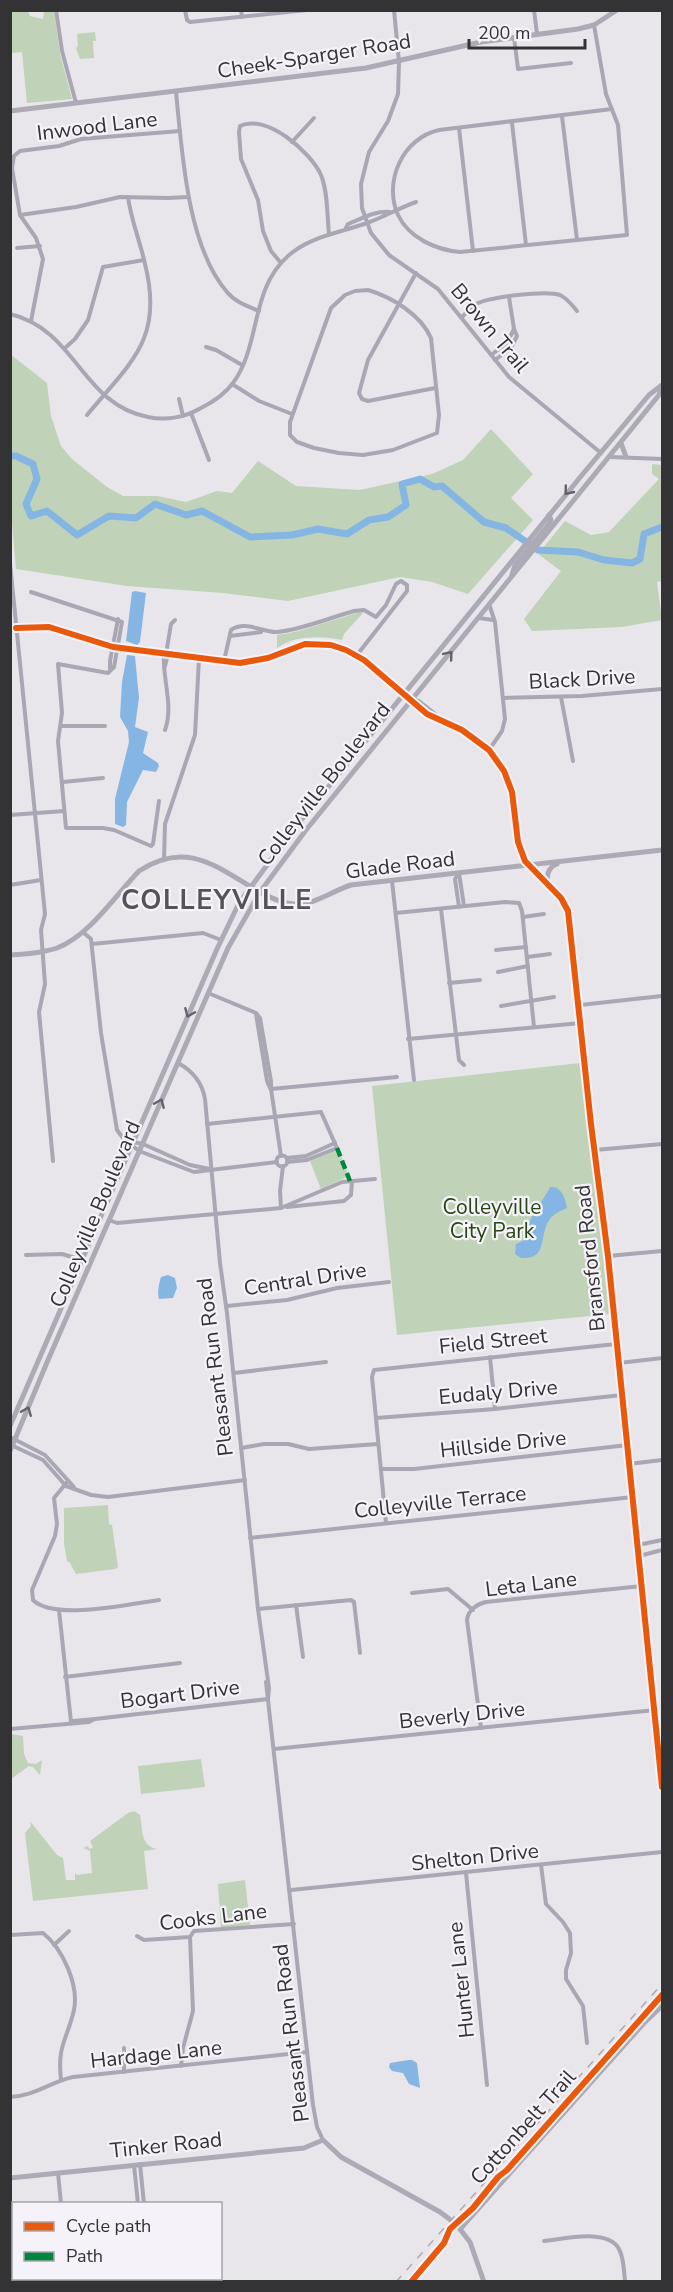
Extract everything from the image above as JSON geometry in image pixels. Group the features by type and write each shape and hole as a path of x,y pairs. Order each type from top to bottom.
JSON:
{"main road":[{"name":"Cheek-Sparger Road","path":"10,111 301,77 399,62 481,42 578,29 594,25 617,10"},
{"name":"Colleyville Boulevard","path":"11,1447 207,993 228,948 260,892 323,809 479,618 547,526 549,515 649,395 663,386"},
{"name":"Colleyville Boulevard","path":"10,1426 131,1143 239,903 316,803 512,561 610,457 659,395 663,386"},
{"path":"630,418 636,423"},
{"path":"621,443 626,457"},
{"path":"601,453 610,457"},
{"path":"316,803 323,809"},
{"name":"Glade Road","path":"10,956 43,951 70,942 84,933 139,871 171,857 195,857 223,870 260,892 286,903 298,904 313,902 351,885 663,850"},
{"path":"547,884 549,870 553,865 563,862"},
{"path":"101,1216 108,1220"},
{"path":"82,1260 90,1266"},
{"path":"461,2228 644,2023 663,2006"},
{"name":"Pleasant Run Road","path":"323,2140 341,2157 440,2212 461,2228 470,2242 484,2282"},
{"name":"Tinker Road","path":"10,2178 304,2148 323,2140"}],"street":[{"path":"56,10 62,51 76,103"},
{"path":"185,10 188,22 307,10"},
{"path":"242,10 242,17"},
{"name":"Brown Trail","path":"394,10 400,82 397,101 369,152 363,169 361,194 364,218 383,250 438,289 519,386 601,453"},
{"path":"534,10 537,34"},
{"path":"594,25 606,94 612,110 619,133 627,235 473,251 447,251 431,245 408,228 396,209 393,193 395,172 409,145 418,137 429,132 612,110"},
{"path":"514,36 518,69 572,63"},
{"path":"176,92 188,196 210,269 228,294 238,302 258,310"},
{"path":"562,116 577,240"},
{"path":"292,142 314,118"},
{"path":"281,263 266,239 258,200 243,166 240,126 252,123 272,127 292,142 313,163 320,173 325,191 329,234"},
{"path":"512,123 526,245"},
{"path":"459,128 473,251"},
{"name":"Inwood Lane","path":"40,246 20,215 12,168 12,161 17,153 59,146 81,139 180,131"},
{"path":"20,215 128,197 188,196"},
{"path":"87,415 138,353 148,332 150,307 144,260 132,224 128,197"},
{"path":"10,314 44,328 65,348 104,396 121,408 149,418 165,419 183,416 215,400 232,384 242,365 269,279 281,263 306,244 346,228 386,216 396,209 416,202"},
{"path":"346,228 348,224 364,218 384,211 390,212"},
{"path":"17,248 40,246 43,264 31,321"},
{"path":"65,348 75,339 88,320 104,267 144,260"},
{"path":"416,273 368,360 360,384 360,397 364,400 373,400 435,388"},
{"path":"368,290 398,304 420,319 431,338 435,388 439,415 438,430 432,436 387,452 351,455 314,448 297,442 290,435 292,414 327,317 340,298 355,291 368,290"},
{"path":"462,316 475,304 487,300 548,293 560,295 577,311"},
{"path":"495,360 516,341 517,332 514,328 510,297"},
{"path":"491,355 507,343 514,328"},
{"path":"206,348 216,350 242,365"},
{"path":"232,384 259,401 292,414"},
{"path":"178,399 183,416"},
{"path":"191,413 209,460"},
{"path":"610,457 663,459"},
{"path":"11,566 45,914 41,930 45,984 39,1012 53,1161"},
{"path":"357,655 408,591 406,585 401,581 396,584 386,605 376,617"},
{"path":"31,592 118,619 118,633 111,670 104,674 58,664 62,709 58,746 66,829 114,830 151,846 159,801"},
{"path":"16,628 49,627 115,647 240,663 256,661 288,649 313,644 339,647 357,655 427,714 478,740 489,750 504,725 494,621 489,604"},
{"path":"230,636 286,632 364,610 382,622"},
{"path":"479,618 494,621"},
{"path":"165,730 169,699 166,654 171,624 175,620"},
{"path":"224,661 231,630 243,625 268,632"},
{"path":"164,859 165,824 195,735 200,658"},
{"name":"Black Drive","path":"503,698 561,697 663,689"},
{"path":"561,697 573,761"},
{"path":"60,726 99,724 105,726"},
{"name":"Bransford Road","path":"489,750 508,779 512,792 518,842 527,866 561,898 568,911 608,1256 663,1787"},
{"path":"63,782 104,778"},
{"path":"10,815 64,812"},
{"path":"459,873 464,906"},
{"path":"459,873 455,879 459,907"},
{"path":"10,885 41,880"},
{"path":"393,881 414,1080"},
{"path":"396,913 515,902 520,905 534,1027"},
{"path":"441,909 459,1060 464,1065"},
{"path":"523,917 544,914"},
{"path":"84,933 91,939 100,1033 117,1130 140,1151 194,1172 201,1172 211,1169 286,1162 336,1145 323,1114 317,1111 207,1124"},
{"path":"92,945 203,933 221,940"},
{"path":"496,950 526,947"},
{"path":"527,957 550,954"},
{"path":"498,972 528,966"},
{"path":"449,983 480,980"},
{"path":"207,993 256,1013 260,1018 281,1155 286,1162 280,1191 281,1208"},
{"path":"580,1005 663,996"},
{"path":"501,1006 554,997"},
{"path":"408,1040 581,1023"},
{"name":"Pleasant Run Road","path":"178,1063 192,1072 203,1090 307,2052 317,2127 323,2140"},
{"path":"270,1089 397,1077"},
{"path":"131,1143 142,1144 190,1165 211,1169"},
{"path":"594,1150 663,1144"},
{"path":"277,1162 281,1155"},
{"path":"281,1208 342,1182 375,1179"},
{"path":"108,1220 117,1223 344,1201 351,1195 352,1181"},
{"path":"608,1256 663,1251"},
{"path":"26,1255 62,1254 82,1260"},
{"name":"Central Drive","path":"226,1306 286,1300 338,1288 389,1282"},
{"name":"Field Street","path":"376,1418 372,1377 374,1370 616,1344"},
{"path":"490,1357 495,1409"},
{"path":"618,1363 663,1358"},
{"path":"234,1373 326,1362"},
{"name":"Eudaly Drive","path":"376,1418 495,1409 622,1395"},
{"path":"376,1418 386,1523"},
{"path":"13,1438 45,1458 66,1483 91,1495 108,1497 245,1480"},
{"path":"241,1448 264,1444 288,1444 309,1449 378,1444"},
{"name":"Hillside Drive","path":"381,1470 627,1445"},
{"path":"11,1447 45,1458"},
{"path":"629,1464 663,1460"},
{"path":"66,1483 54,1498 56,1533 32,1594 33,1599 38,1604 58,1610 159,1600"},
{"name":"Colleyville Terrace","path":"250,1538 633,1497"},
{"path":"638,1545 663,1540"},
{"path":"639,1556 663,1550"},
{"name":"Leta Lane","path":"481,1728 467,1620 473,1610 486,1602 642,1586"},
{"path":"412,1593 448,1589 473,1610"},
{"path":"258,1609 353,1600 360,1653"},
{"path":"296,1605 303,1657"},
{"path":"58,1610 71,1722"},
{"path":"65,1677 180,1663"},
{"name":"Bogart Drive","path":"11,1729 268,1699"},
{"name":"Beverly Drive","path":"274,1749 655,1710"},
{"name":"Shelton Drive","path":"291,1890 663,1852"},
{"path":"541,1865 546,1904 570,1933 571,1953 566,1975 569,1986 583,2006 587,2043"},
{"name":"Hunter Lane","path":"466,1873 487,2085"},
{"name":"Cooks Lane","path":"136,1936 144,1940 190,1937 194,1931 294,1924"},
{"path":"54,1945 69,1931"},
{"path":"10,1935 41,1932 54,1945 66,1965 74,1997 74,2010 59,2059 62,2079"},
{"path":"181,2066 193,2011 190,1937"},
{"path":"124,2048 124,2072"},
{"name":"Hardage Lane","path":"10,2097 31,2095 62,2079 307,2052"},
{"path":"137,2164 138,2202"},
{"path":"137,2164 144,2202"},
{"path":"58,2173 61,2202"},
{"path":"544,2241 597,2236 608,2239 620,2251 625,2282"}],"green space":[{"path":"11,11 28,11 30,16 43,19 44,11 54,11 60,54 72,99 27,103 22,52 11,53"},
{"path":"95,32 94,58 80,59 76,48 78,46 77,34"},
{"path":"10,354 47,383 51,416 61,446 72,459 107,487 123,496 157,496 186,502 217,491 232,493 258,461 296,486 360,490 432,474 463,460 491,429 533,474 511,498 533,520 468,594 432,582 400,577 288,601 223,593 127,586 16,569 10,501"},
{"path":"652,464 662,465 662,581 657,582 662,620 622,627 532,631 524,619 561,571 538,554 565,521 591,535 609,532 659,479 652,474"},
{"path":"363,613 344,634 342,640 308,638 292,641 277,648 277,635"},
{"name":"Colleyville City Park","path":"580,1063 610,1314 397,1335 372,1086"},
{"path":"338,1149 349,1176 321,1189 310,1161"},
{"path":"108,1505 109,1524 112,1525 118,1567 76,1574 67,1561 64,1544 64,1508"},
{"path":"11,1734 23,1736 24,1754 28,1763 36,1764 42,1760 40,1775 29,1766 11,1779"},
{"path":"201,1759 205,1787 141,1794 138,1766"},
{"path":"134,1811 140,1815 145,1841 152,1848 158,1849 144,1851 148,1889 33,1901 25,1833 31,1826 30,1821 57,1855 63,1858 66,1880 75,1880 75,1873 77,1875 92,1873 90,1851 83,1848 93,1847 90,1841"},
{"path":"245,1880 250,1925 221,1928 218,1884"}],"water":[{"path":"132,592 146,593 140,642 137,645 126,641"},
{"path":"127,655 135,656 139,698 135,727 148,732 143,753 159,766 156,772 143,770 127,802 126,825 123,827 115,824 115,799 129,742 128,731 120,717 122,682"},
{"path":"550,1187 560,1191 567,1208 556,1214 546,1225 542,1245 536,1255 521,1258 515,1254 516,1244 529,1238 531,1218"},
{"path":"168,1275 175,1278 177,1288 173,1298 159,1299 161,1277"},
{"path":"412,2060 417,2063 420,2088 409,2084 403,2073 392,2071 389,2067 390,2063"}],"waterway":[{"path":"10,456 16,456 33,464 37,479 26,504 31,516 47,511 77,535 109,516 136,518 155,504 186,515 202,511 250,537 292,535 318,529 347,534 369,520 388,517 406,505 402,484 420,479 434,487 442,486 484,522 506,528 538,550 578,552 604,560 632,563 640,559 644,534 662,527"}],"railway":[{"path":"396,2282 662,1984"}],"marked path":[{"path":"337,1148 350,1181"}],"cycle path":[{"path":"16,628 49,627 113,647 240,663 268,658 305,644 331,645 364,660 427,714 462,730 489,750 504,771 512,792 518,842 525,861 561,898 568,911 608,1256 662,1787"},
{"name":"Cottonbelt Trail","path":"411,2282 444,2243 450,2229 473,2208 498,2177 507,2170 662,1995"}],"district":[{"name":"COLLEYVILLE","path":"217,900"}]}
